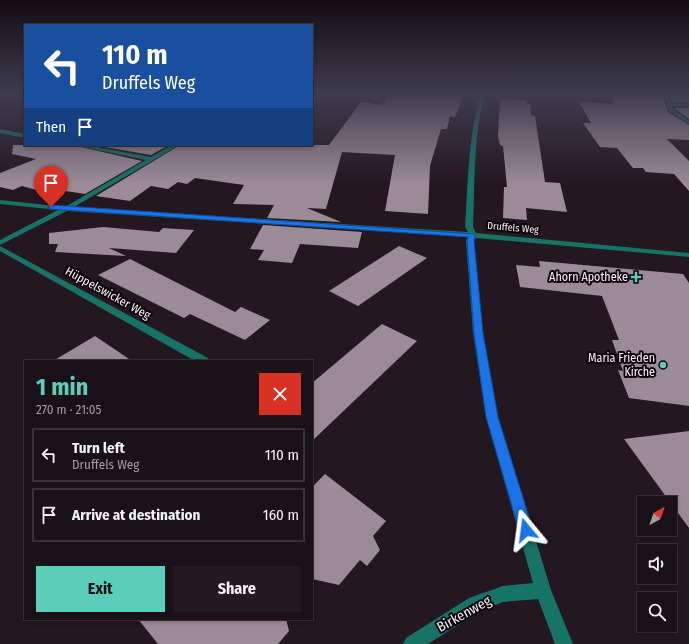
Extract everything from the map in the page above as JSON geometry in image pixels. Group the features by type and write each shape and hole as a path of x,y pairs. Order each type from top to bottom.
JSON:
{"street":[{"path":"477,124 469,227 473,235 470,241 478,333 492,417 543,590 564,644"},
{"path":"0,131 24,136"},
{"path":"81,146 150,159"},
{"path":"0,243 66,209 174,146"},
{"name":"Druffels Weg","path":"0,202 66,209 473,235 689,255"},
{"name":"Hüppelswicker Weg","path":"0,248 202,360"},
{"name":"Birkenweg","path":"412,644 475,604 503,594 543,590"}],"building":[{"path":"345,124 448,124 447,129 441,129 430,166 428,214 385,211 395,155 342,152 326,209 307,208 341,222 267,218 274,205 233,204 244,185 195,178 187,184 178,182 168,189 151,186 130,201 96,196 178,146 329,145"},
{"path":"499,124 536,124 545,182 560,183 567,212 526,208 527,220 503,218 504,187 507,187 503,146 500,145 498,136"},
{"path":"584,124 687,124 689,125 689,140 667,139 689,161 689,191 674,174 646,172 643,168 633,168 617,148 600,147"},
{"path":"13,145 76,146 142,161 85,194 59,190 52,194 22,186 13,190 0,187 0,173 36,159 12,154"},
{"path":"99,146 167,146 151,155"},
{"path":"263,225 362,232 358,248 300,244 292,263 258,260 264,250 250,249"},
{"path":"103,227 159,232 163,228 194,230 176,253 109,248 126,256 55,252 58,244 49,244 49,233"},
{"path":"399,246 427,258 358,306 329,291"},
{"path":"130,259 235,312 241,307 270,320 245,340 190,314 184,318 98,275"},
{"path":"539,261 683,274 689,283 689,406 629,398 618,370 623,371 612,340 619,340 602,296 520,287 516,265 540,267"},
{"path":"382,324 417,341 313,440 313,382"},
{"path":"95,336 131,360 55,360"},
{"path":"689,431 689,528 677,512 677,496 666,496 624,439"},
{"path":"325,474 386,521 373,536 380,550 367,566 360,560 339,585 313,579 313,486"},
{"path":"139,620 286,620 289,631 278,644 158,644"}],"place":[{"name":"Ahorn Apotheke","path":"636,277"},
{"name":"Maria Frieden Kirche","path":"663,365"}],"route":[{"path":"51,207 473,235 470,241 478,333 492,417 526,530"}]}
